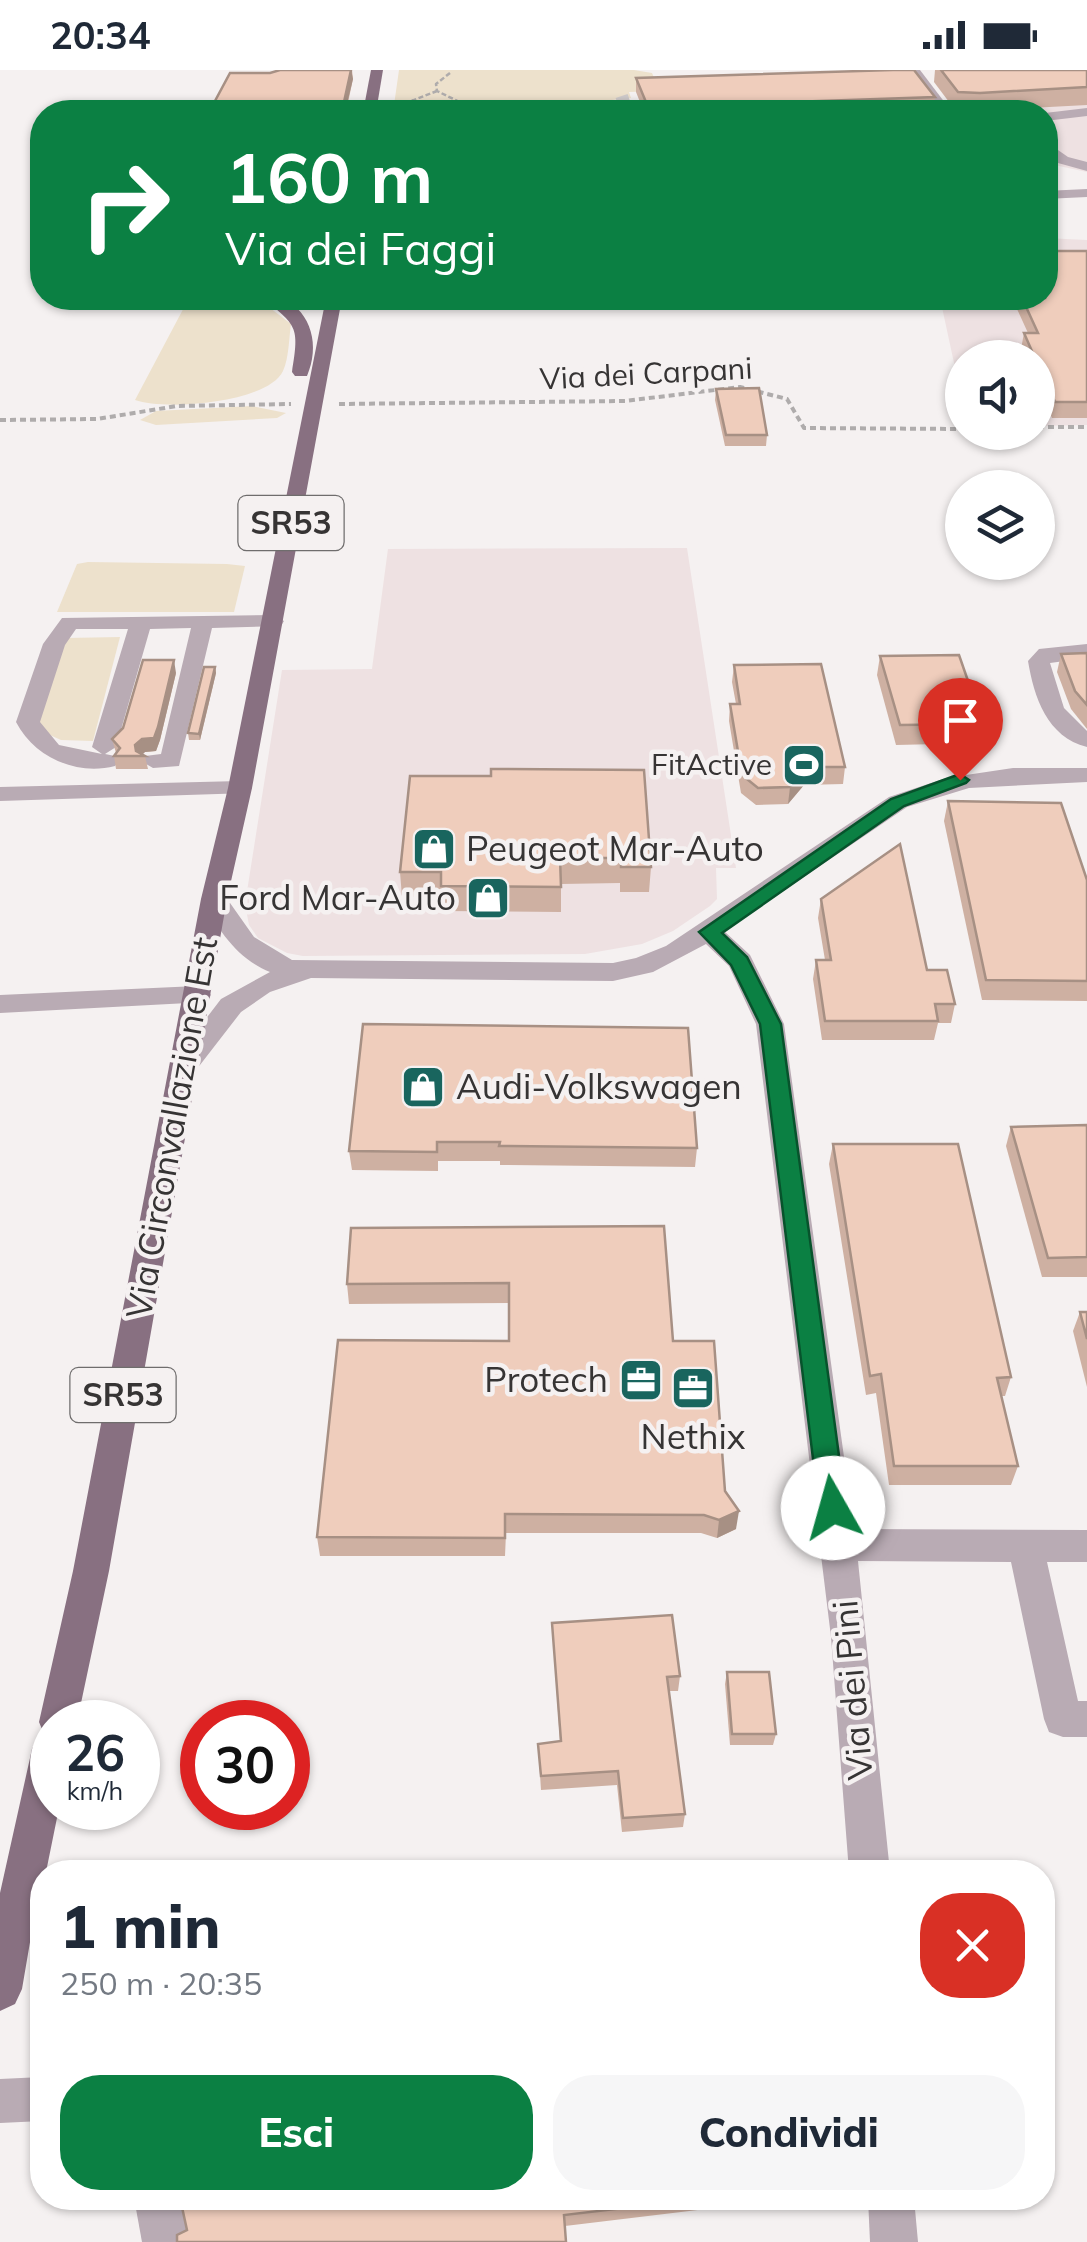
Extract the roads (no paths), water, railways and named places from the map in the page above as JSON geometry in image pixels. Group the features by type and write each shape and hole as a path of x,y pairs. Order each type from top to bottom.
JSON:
{"main road":[{"path":"371,100 378,70"},
{"path":"373,90 376,100"},
{"path":"292,310 304,326 308,411"},
{"name":"Via Circonvallazione Est","path":"63,1700 94,1552 214,900 272,626 308,411 332,310"},
{"path":"317,382 344,310"},
{"path":"0,1989 34,1830"}],"street":[{"path":"913,70 943,100"},
{"path":"940,84 948,100"},
{"path":"1058,115 1087,112"},
{"path":"1058,156 1087,166"},
{"path":"1058,172 1085,186"},
{"path":"1058,189 1085,186"},
{"path":"141,622 107,751 61,756 40,741 28,722 50,656 63,630 75,622 141,622 202,628 272,626"},
{"path":"162,752 202,628"},
{"path":"1087,651 1047,654 1038,661 1052,706 1064,727 1087,740"},
{"path":"214,900 234,933 258,956 280,967 310,971 614,972 659,959 709,932 898,802 927,790 992,775 1087,776"},
{"path":"0,794 240,788"},
{"name":"Via dei Pini","path":"709,932 740,961 770,1024 850,1637 868,1860"},
{"path":"184,1067 216,1016 238,998 267,982 310,971"},
{"path":"0,1004 198,995"},
{"path":"838,1545 1087,1546"},
{"path":"1026,1546 1063,1719 1087,1719"},
{"path":"0,2101 30,2100"},
{"path":"160,2210 166,2242"},
{"path":"892,2210 894,2242"}],"place":[{"name":"FitActive","path":"804,765"},
{"name":"Peugeot Mar-Auto","path":"434,849"},
{"name":"Ford Mar-Auto","path":"488,898"},
{"name":"Audi-Volkswagen","path":"423,1087"},
{"name":"Protech","path":"641,1380"},
{"name":"Nethix","path":"693,1388"}]}
